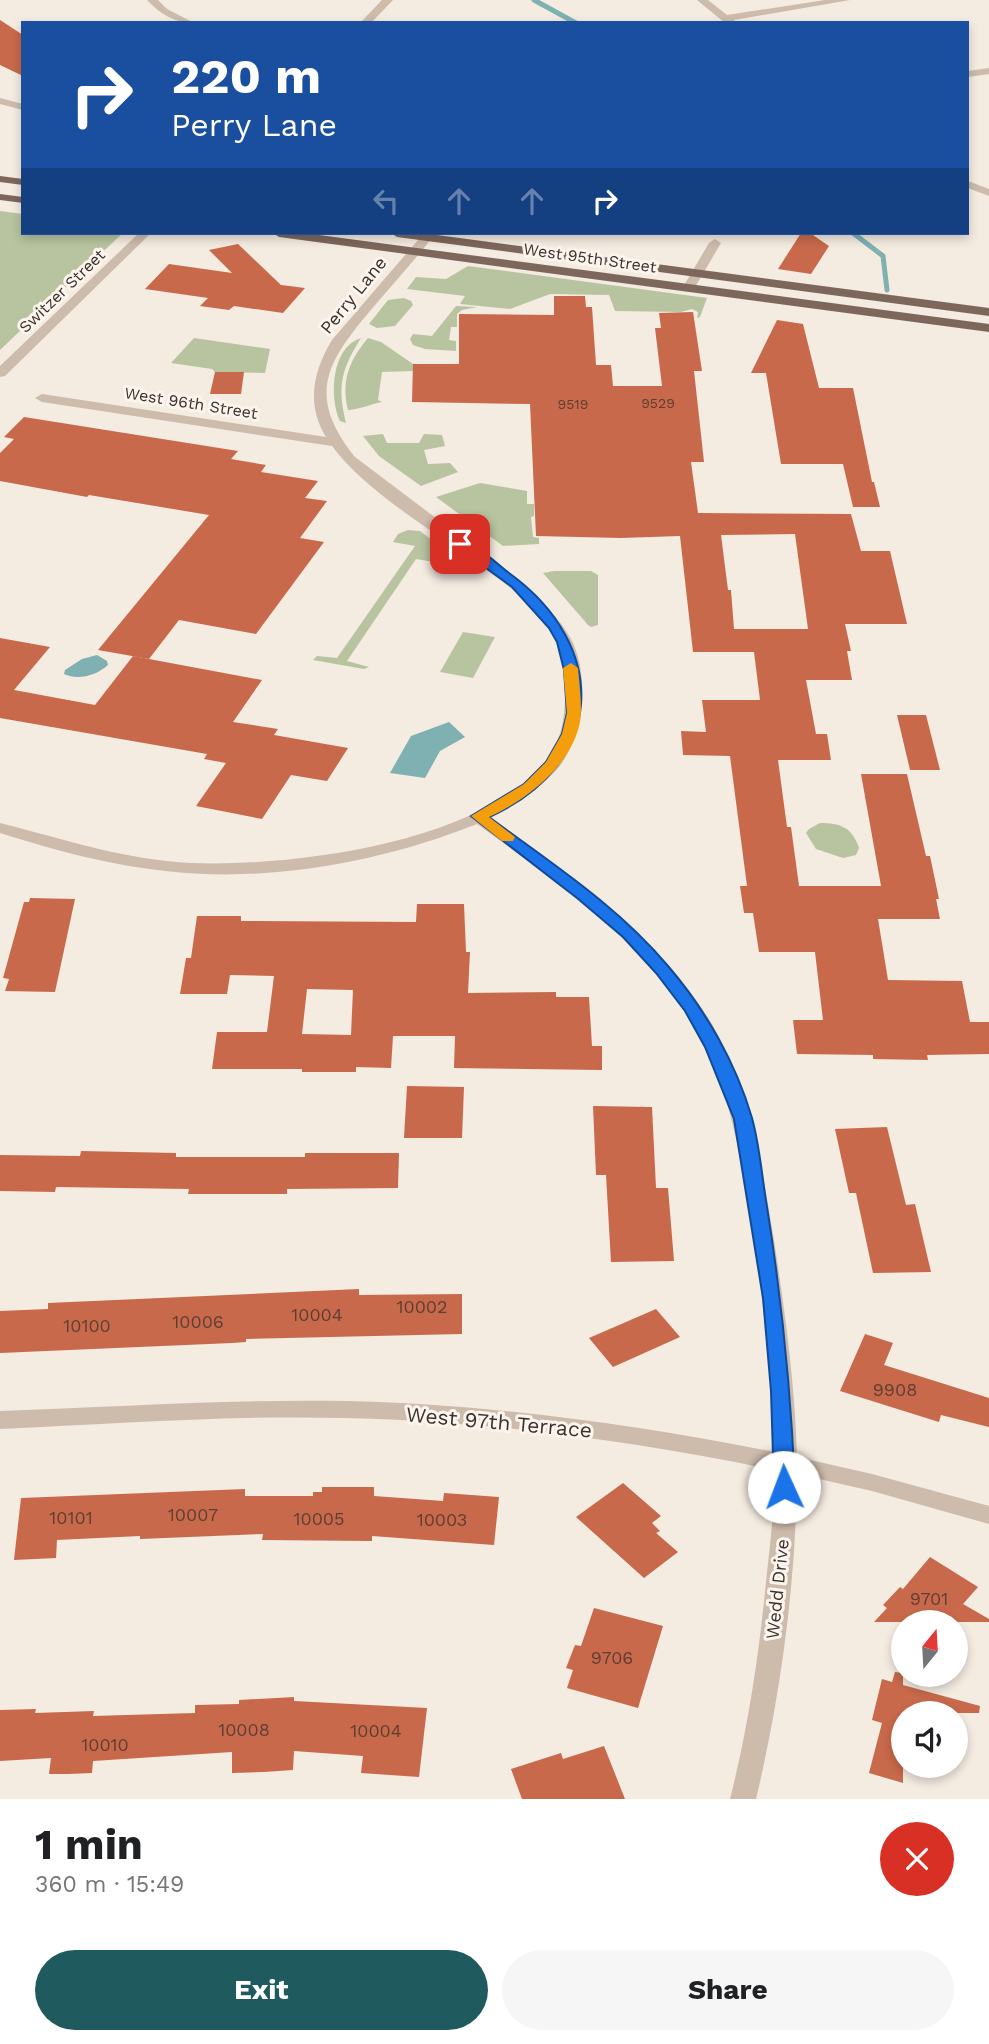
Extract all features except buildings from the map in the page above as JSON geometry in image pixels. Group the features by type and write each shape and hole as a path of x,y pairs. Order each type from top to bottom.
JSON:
{"main road":[{"path":"0,179 21,182"},
{"path":"0,197 21,200"},
{"name":"West 95th Street","path":"294,235 989,328"},
{"name":"West 95th Street","path":"429,235 989,312"},
{"path":"952,322 957,308"}],"street":[{"path":"152,0 164,11 185,21"},
{"path":"367,21 388,0"},
{"path":"702,0 729,20 845,0"},
{"path":"969,74 989,71"},
{"path":"0,101 21,106"},
{"path":"969,184 989,193"},
{"name":"Switzer Street","path":"0,373 143,235"},
{"name":"Perry Lane","path":"0,828 79,852 126,861 226,868 338,857 405,844 478,816 502,805 529,787 552,764 569,734 574,713 571,670 564,642 543,611 517,584 367,475 335,442 325,423 319,396 323,369 336,343 429,235"},
{"path":"689,287 715,243"},
{"name":"West 96th Street","path":"42,398 335,442"},
{"name":"Wedd Drive","path":"478,816 560,876 628,933 662,969 692,1008 714,1047 743,1119 772,1298 781,1391 785,1510 767,1679 754,1755 743,1799"},
{"name":"West 97th Terrace","path":"0,1420 322,1409 433,1414 615,1433 742,1453 989,1515"}],"green space":[{"path":"0,211 21,214 21,235 121,235 95,259 87,260 89,265 0,350"},
{"path":"468,266 707,298 700,317 697,318 698,312 692,309 681,312 615,311 609,295 550,294 510,309 460,304 465,296 407,289 416,277 446,279"},
{"path":"404,298 413,305 395,326 377,328 369,324 388,300"},
{"path":"456,306 477,307 462,310 457,314 457,327 451,327 449,340 456,341 456,351 425,349 413,345 410,339 413,334 432,336"},
{"path":"194,338 270,349 265,373 215,372 212,369 171,363"},
{"path":"361,338 345,369 343,379 342,399 346,423 340,421 334,400 335,374 344,352 351,343"},
{"path":"368,338 381,342 413,364 413,371 382,372 378,400 382,402 348,410 348,371"},
{"path":"383,434 387,443 419,443 424,434 442,435 445,446 424,450 428,464 450,463 458,472 421,486 379,456 363,436"},
{"path":"480,483 527,491 527,504 534,504 534,516 531,517 533,537 539,538 539,544 503,546 436,497"},
{"path":"408,530 420,531 445,550 445,556 434,562 416,559 347,661 369,667 364,669 313,660 317,656 337,658 415,546 393,542 398,534"},
{"path":"591,571 598,575 598,625 588,625 543,573"},
{"path":"463,632 495,637 473,678 440,672"},
{"path":"820,823 839,825 849,831 859,848 856,855 843,858 816,849 806,833"}],"water":[{"path":"97,655 107,661 108,665 98,672 81,677 64,674 65,670 82,659"},
{"path":"449,722 465,737 440,751 425,778 390,773 411,736"}],"waterway":[{"path":"534,0 572,21"},
{"path":"856,235 883,256 887,290"}],"slow traffic":[{"path":"507,837 478,816 502,805 529,787 552,764 569,734 574,713 571,668"}],"route":[{"path":"460,544 517,584 555,626 564,642 571,670 574,713 569,734 552,764 529,787 502,805 478,816 583,894 628,933 662,969 692,1008 714,1047 743,1119 772,1298 781,1391 784,1487"}]}
